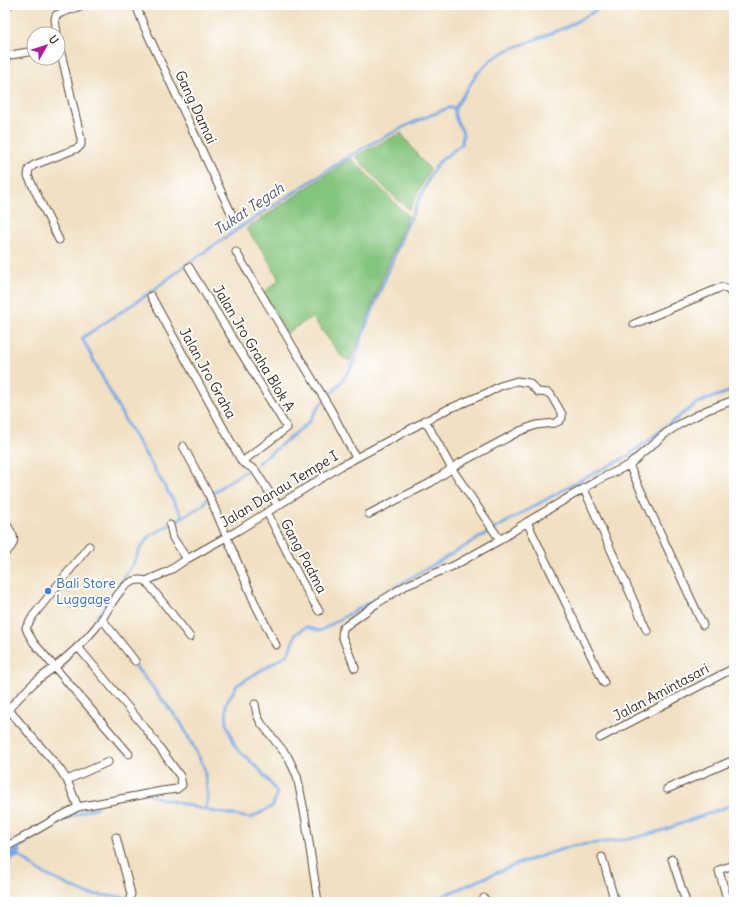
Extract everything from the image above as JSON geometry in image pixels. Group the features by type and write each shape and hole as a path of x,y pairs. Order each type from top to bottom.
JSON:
{"street":[{"path":"5,6 9,5"},
{"path":"56,26 56,15 83,5"},
{"name":"Gang Damai","path":"136,5 144,26 234,219"},
{"path":"5,56 26,52"},
{"path":"59,240 28,176 29,169 34,165 78,148 81,145 81,139 63,66"},
{"path":"236,252 331,410 356,458"},
{"name":"Jalan Jro Graha Blok A","path":"189,267 287,428 242,462"},
{"path":"634,324 722,287 728,290 734,298"},
{"name":"Jalan Jro Graha","path":"151,296 242,462"},
{"name":"Jalan Danau Tempe I","path":"6,711 40,679 55,668 78,647 102,619 127,584 133,580 140,579 146,581 169,571 278,506 330,472 425,420 500,386 517,381 523,381 529,383 538,392 549,393 562,414 562,418 559,421 530,427 452,469"},
{"path":"355,668 342,636 343,628 376,604 406,586 455,565 498,538 629,465 666,433 680,424 707,410 734,400"},
{"path":"425,420 452,469 498,538"},
{"path":"183,446 208,493 256,606 276,645"},
{"path":"242,462 255,470 278,506"},
{"path":"629,465 703,625"},
{"path":"370,514 430,483 452,469"},
{"path":"584,489 647,631"},
{"name":"Gang Padma","path":"267,512 302,582 319,611"},
{"path":"5,522 13,534 14,540 13,544 5,553"},
{"path":"528,522 604,683"},
{"path":"170,526 173,538 187,559"},
{"path":"90,546 33,616 26,628 34,643 129,754"},
{"path":"146,581 190,637"},
{"path":"102,619 135,661"},
{"path":"5,844 9,845 17,841 78,807 182,787 183,783 177,770 146,729 78,647"},
{"name":"Jalan Amintasari","path":"600,738 734,668"},
{"path":"255,704 257,715 262,724 288,757 297,776 305,816 318,902"},
{"path":"6,711 45,751 67,780 78,807"},
{"path":"667,789 734,760"},
{"path":"67,780 108,762"},
{"path":"116,837 131,894 129,902"},
{"path":"602,857 616,902"},
{"path":"672,859 686,902"},
{"path":"728,902 719,870 731,866"}],"green space":[{"path":"401,133 430,169 410,208 407,208 386,189 356,157 357,155"},
{"path":"351,158 408,216 350,361 342,357 312,317 287,333 263,293 279,280 265,254 246,229"}],"waterway":[{"path":"258,463 309,422 319,406 339,385 350,369 404,232 432,172 439,162 462,144 463,134 455,116 455,108 477,74 492,59 508,50 567,27 605,5"},
{"name":"Tukat Tegah","path":"183,517 126,422 82,338 154,290 183,267 241,227 363,148 412,123 448,108 455,108"},
{"path":"149,795 205,810 251,818 273,806 277,792 259,769 236,748 227,725 226,704 237,685 288,654 296,634 306,627 320,631 515,517 584,478 628,456 697,403 734,390"},
{"path":"96,617 102,611 133,564 140,549 150,536 203,505 217,490 246,471"},
{"path":"132,662 181,723 204,767 208,798 205,810"},
{"path":"401,902 435,899 517,864 572,846 630,839 661,831 734,804"},
{"path":"97,807 64,820 13,851 42,873 87,894 124,897 133,902"},
{"path":"5,853 13,851"}],"place":[{"name":"Bali Store Luggage","path":"48,591"}]}
